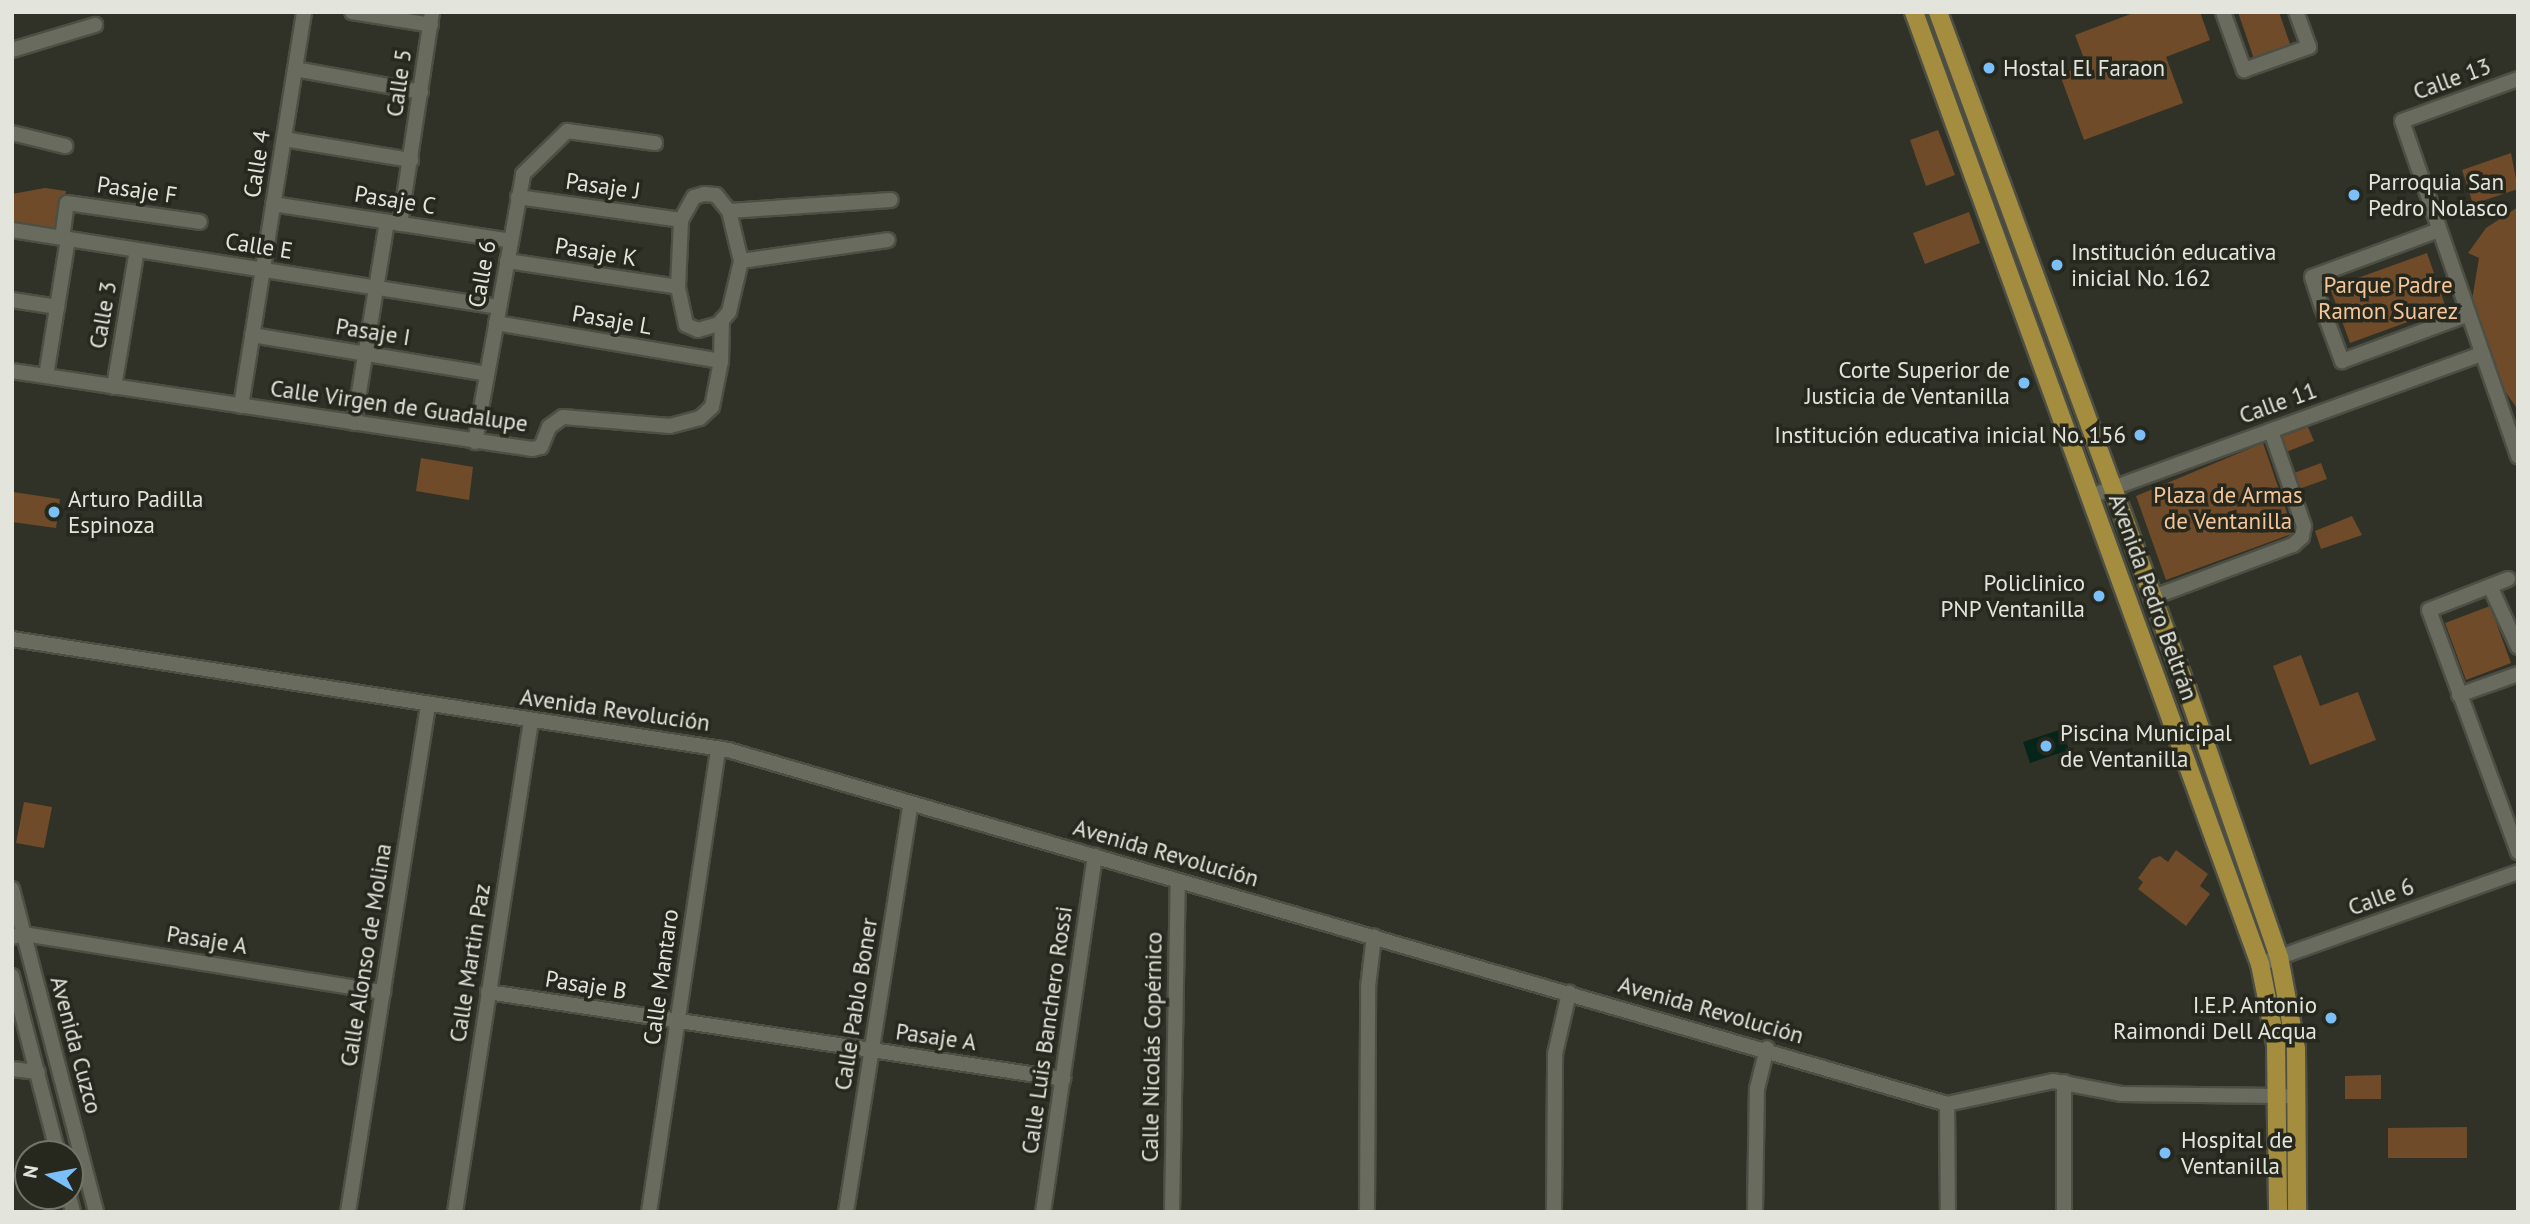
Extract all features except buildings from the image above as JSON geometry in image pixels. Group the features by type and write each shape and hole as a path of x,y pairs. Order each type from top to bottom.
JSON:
{"main road":[{"name":"Avenida Pedro Beltrán","path":"1914,12 2260,964 2273,1021 2277,1096 2277,1212"},
{"name":"Avenida Pedro Beltrán","path":"1938,12 2279,957 2294,1031 2297,1212"},
{"path":"2025,319 2047,311"}],"street":[{"name":"Calle 4","path":"241,406 304,12"},
{"path":"352,12 432,19"},
{"path":"2223,12 2244,70 2309,47 2296,12"},
{"name":"Calle 5","path":"354,423 375,288 411,160 432,19"},
{"path":"12,50 95,25"},
{"path":"295,69 421,92"},
{"name":"Calle 13","path":"2439,230 2402,121 2518,79"},
{"name":"Calle 6","path":"475,442 523,174 567,131 655,143"},
{"path":"12,133 65,146"},
{"path":"284,139 411,160"},
{"path":"716,195 729,211 741,261 738,288 722,320 698,330 686,325 678,287 681,220 694,197 716,195"},
{"name":"Pasaje J","path":"519,197 681,220"},
{"path":"729,211 891,200"},
{"name":"Pasaje F","path":"65,238 67,203 200,222"},
{"name":"Pasaje C","path":"273,204 511,241"},
{"name":"Calle E","path":"12,230 499,307"},
{"path":"2469,314 2342,361 2312,277 2439,230 2469,314 2518,456"},
{"path":"46,376 65,238"},
{"path":"741,261 888,240"},
{"name":"Calle 3","path":"114,387 137,250"},
{"name":"Pasaje K","path":"507,261 678,287"},
{"path":"12,300 57,307"},
{"name":"Calle Virgen de Guadalupe","path":"12,371 475,442 541,447 549,427 566,416 682,426 712,407 721,361 722,320"},
{"name":"Pasaje L","path":"496,323 721,361"},
{"name":"Pasaje I","path":"252,335 487,374"},
{"name":"Calle 11","path":"2091,496 2482,354"},
{"path":"2151,597 2293,545 2302,537 2304,526 2271,431"},
{"path":"2508,579 2429,610 2518,852"},
{"path":"2490,586 2518,648"},
{"name":"Avenida Revolución","path":"12,639 428,706 718,748 1178,882 1767,1048 1947,1104 2064,1082 2099,1093 2297,1096"},
{"path":"2459,695 2518,674"},
{"name":"Calle Alonso de Molina","path":"348,1212 428,706"},
{"name":"Calle Martin Paz","path":"455,1212 531,721"},
{"name":"Calle Mantaro","path":"649,1212 718,748"},
{"name":"Calle Pablo Boner","path":"846,1212 911,803"},
{"name":"Calle Luis Banchero Rossi","path":"1043,1212 1096,856"},
{"name":"Calle 6","path":"2260,964 2518,872"},
{"name":"Calle Nicolás Copérnico","path":"1172,1212 1178,882"},
{"name":"Avenida Cuzco","path":"12,889 18,935 96,1212"},
{"name":"Pasaje A","path":"18,935 383,992"},
{"path":"1367,1212 1368,987 1374,936"},
{"name":"Avenida Cuzco","path":"12,976 55,1140"},
{"name":"Pasaje B","path":"488,992 678,1022"},
{"path":"1554,1212 1555,1054 1569,993"},
{"name":"Pasaje A","path":"678,1022 1063,1079"},
{"path":"1755,1212 1757,1089 1767,1048"},
{"path":"12,1069 38,1072"},
{"path":"2064,1082 2064,1212"},
{"path":"1947,1104 1948,1212"}],"green space":[{"path":"2136,12 2200,12 2210,40 2166,57 2183,103 2084,140 2060,75 2086,64 2075,35"},
{"path":"2238,12 2279,12 2291,47 2254,59"},
{"path":"1938,130 1955,175 1926,186 1910,140"},
{"path":"2511,153 2518,189 2473,204 2462,170"},
{"path":"45,188 66,191 59,232 12,224 12,194"},
{"path":"2518,207 2518,410 2500,384 2472,300 2479,258 2468,253 2486,228"},
{"path":"1969,212 1980,243 1925,264 1913,233"},
{"name":"Parque Padre Ramon Suarez","path":"2427,253 2446,308 2350,343 2330,288"},
{"path":"2308,427 2314,441 2286,452 2281,437"},
{"name":"Plaza de Armas de Ventanilla","path":"2263,443 2294,533 2166,580 2136,496"},
{"path":"421,458 473,467 469,500 416,491"},
{"path":"2321,463 2327,479 2299,489 2294,473"},
{"path":"13,492 60,499 56,528 12,522"},
{"path":"2352,516 2362,535 2321,549 2315,531"},
{"path":"2490,606 2511,663 2466,680 2445,623"},
{"path":"2301,655 2320,706 2358,692 2376,740 2310,765 2273,666"},
{"path":"24,802 52,807 44,848 16,843"},
{"path":"2176,850 2208,874 2200,886 2210,894 2186,926 2138,889 2143,882 2138,878 2152,859 2160,856 2168,862"},
{"path":"2381,1075 2381,1099 2345,1099 2345,1076"},
{"path":"2467,1127 2467,1158 2388,1158 2388,1128"}],"shaded area":[{"name":"Piscina Municipal de Ventanilla","path":"2062,729 2069,750 2030,763 2023,742"}],"place":[{"name":"Hostal El Faraon","path":"1989,68"},
{"name":"Parroquia San Pedro Nolasco","path":"2354,195"},
{"name":"Institución educativa inicial No. 162","path":"2057,265"},
{"name":"Corte Superior de Justicia de Ventanilla","path":"2024,383"},
{"name":"Institución educativa inicial No. 156","path":"2140,435"},
{"name":"Arturo Padilla Espinoza","path":"54,512"},
{"name":"Policlinico PNP Ventanilla","path":"2099,596"},
{"name":"Piscina Municipal de Ventanilla","path":"2046,746"},
{"name":"I.E.P. Antonio Raimondi Dell Acqua","path":"2331,1018"},
{"name":"Hospital de Ventanilla","path":"2165,1153"}]}
